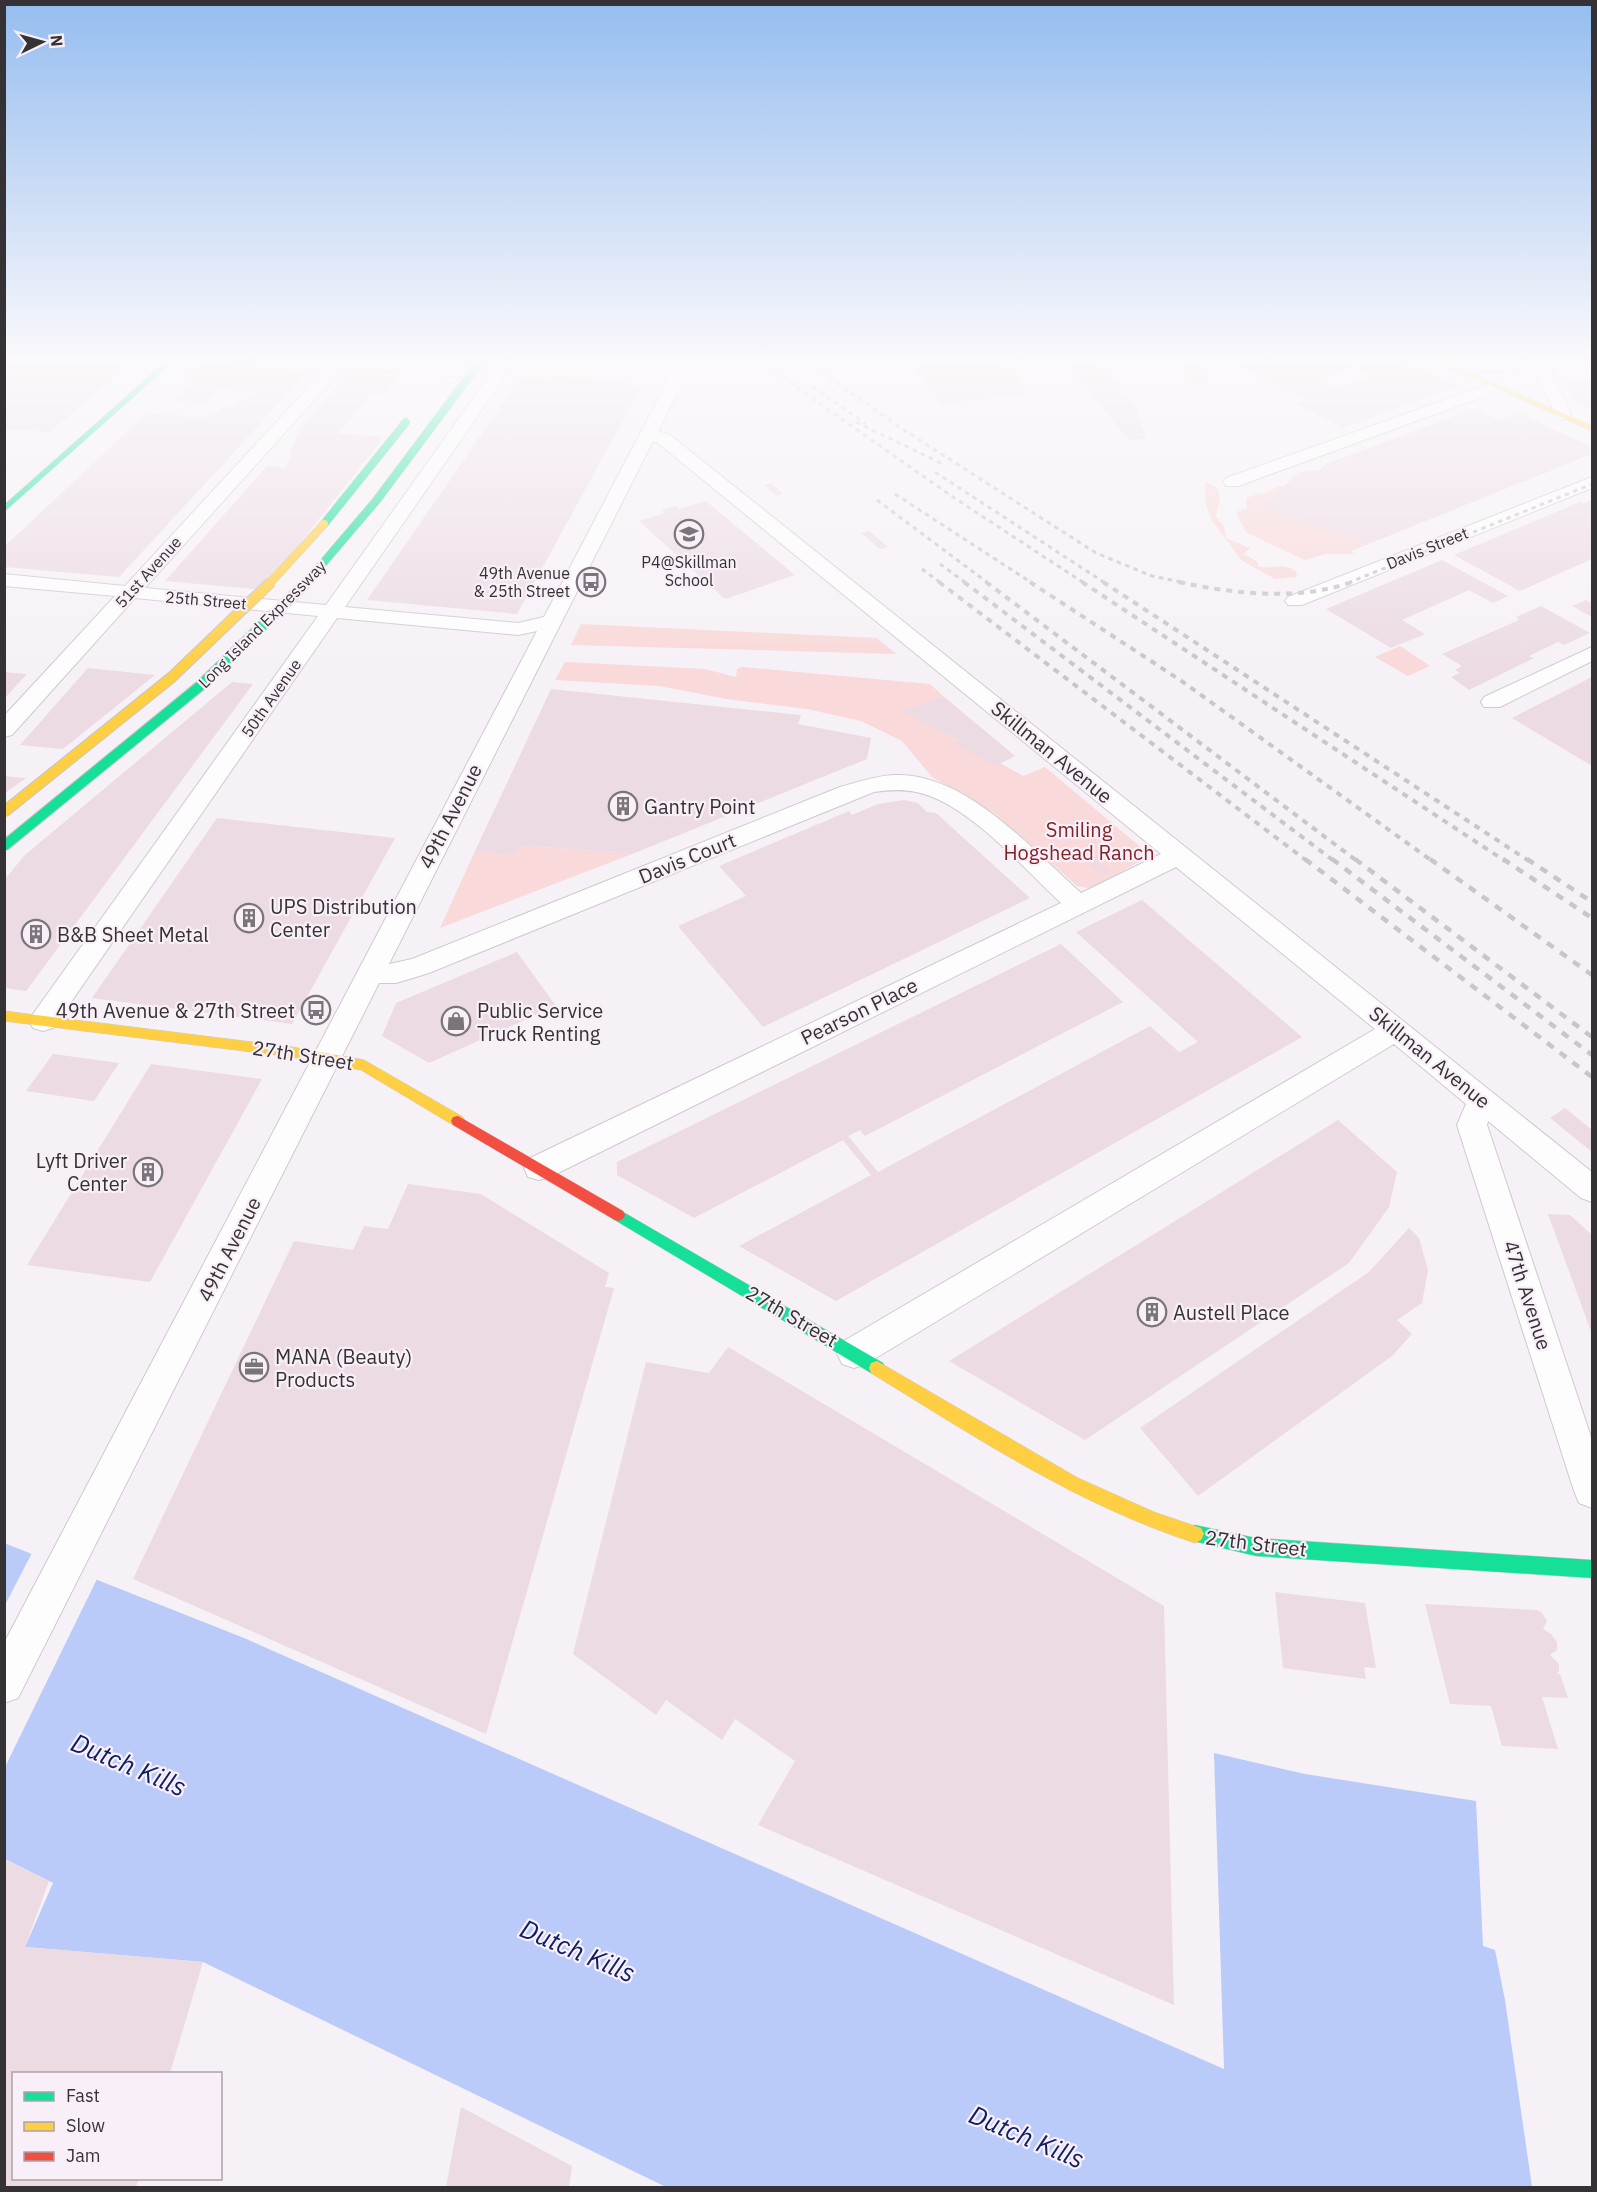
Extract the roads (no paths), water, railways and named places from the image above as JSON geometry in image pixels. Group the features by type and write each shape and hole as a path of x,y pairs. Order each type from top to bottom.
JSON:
{"main road":[{"path":"4,510 55,464"},
{"name":"Long Island Expressway","path":"4,812 154,693 240,616 314,538 373,464"},
{"name":"Long Island Expressway","path":"4,846 170,713 283,608 361,519 402,464"},
{"name":"27th Street","path":"4,1016 327,1057 364,1065 1093,1494 1136,1514 1206,1538 1256,1546 1593,1569"}],"street":[{"name":"51st Avenue","path":"4,730 247,464"},
{"name":"50th Avenue","path":"43,1021 435,464"},
{"name":"49th Avenue","path":"4,1684 632,464"},
{"name":"Skillman Avenue","path":"695,464 1593,1189"},
{"path":"1232,482 1281,464"},
{"name":"Davis Street","path":"1295,601 1593,482"},
{"name":"25th Street","path":"4,580 518,629 550,621"},
{"path":"1492,702 1593,653"},
{"name":"Davis Court","path":"369,974 396,973 420,966 848,792 885,783 922,785 960,801 1078,904"},
{"name":"Pearson Place","path":"538,1168 1180,855"},
{"path":"854,1353 1396,1030"},
{"name":"47th Avenue","path":"1487,1104 1477,1111 1472,1125 1593,1491"}],"water":[{"name":"Dutch Kills","path":"4,1543 244,1638 1224,2069 1214,1753 1305,1774 1476,1801 1483,1946 1495,1950 1505,2000 1532,2187 666,2187 203,1962 25,1947 53,1883 5,1859"}],"railway":[{"path":"906,464 1084,583"},
{"path":"958,464 1096,553 1152,576 1186,583"},
{"path":"935,472 1105,583"},
{"path":"1348,583 1592,484"},
{"path":"895,494 1032,583"},
{"path":"877,500 988,583"},
{"path":"940,564 966,583"},
{"path":"922,569 941,583"},
{"path":"939,582 1307,861"},
{"path":"964,582 1334,861"},
{"path":"986,582 1357,861"},
{"path":"1030,582 1180,680 1432,861"},
{"path":"1082,582 1505,861"},
{"path":"1103,582 1529,861"},
{"path":"1179,582 1222,590 1266,594 1310,592 1352,582"},
{"path":"1305,859 1592,1077"},
{"path":"1332,859 1592,1055"},
{"path":"1355,859 1592,1037"},
{"path":"1430,859 1592,975"},
{"path":"1503,859 1592,918"},
{"path":"1527,859 1592,902"}],"place":[{"name":"P4@Skillman School","path":"689,534"},
{"name":"49th Avenue & 25th Street","path":"591,582"},
{"name":"Gantry Point","path":"623,806"},
{"name":"UPS Distribution Center","path":"249,918"},
{"name":"B&B Sheet Metal","path":"36,934"},
{"name":"49th Avenue & 27th Street","path":"316,1010"},
{"name":"Public Service Truck Renting","path":"456,1021"},
{"name":"Lyft Driver Center","path":"148,1172"},
{"name":"Austell Place","path":"1152,1312"},
{"name":"MANA (Beauty) Products","path":"254,1367"}],"park label":[{"name":"Smiling Hogshead Ranch","path":"1079,840"}]}
